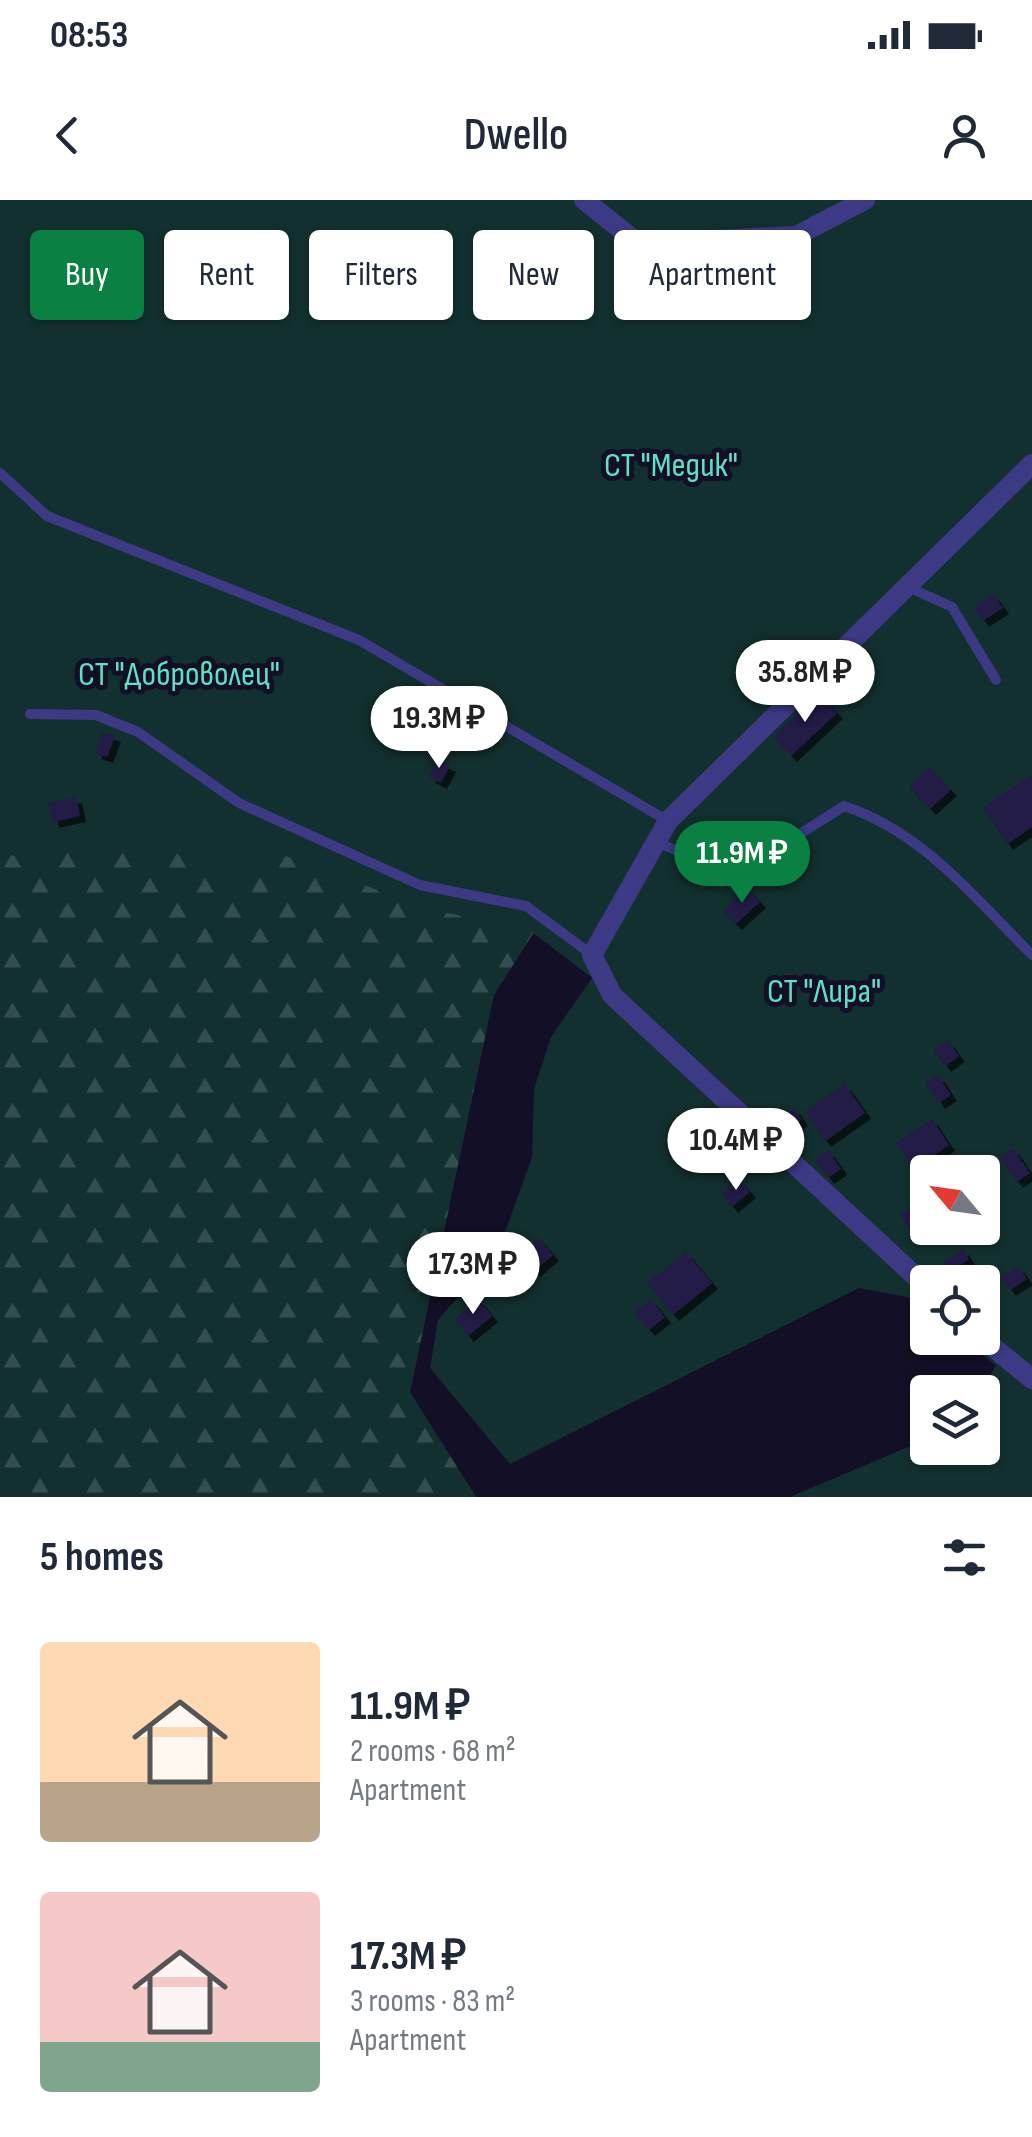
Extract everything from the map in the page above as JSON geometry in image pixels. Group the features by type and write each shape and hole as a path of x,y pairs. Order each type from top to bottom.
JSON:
{"street":[{"path":"584,200 639,244 796,236 865,200"},
{"path":"910,1271 612,995 592,955 668,821 1032,464"},
{"path":"1000,1352 1032,1378"}],"lane":[{"path":"0,473 47,516 358,640 668,821"},
{"path":"907,587 952,607 996,680"},
{"path":"30,714 96,714 138,732 239,803 420,885 526,906 592,955"},
{"path":"656,842 722,868 770,853 844,806 870,815 926,848 1032,955"}],"green space":[{"path":"0,200 1032,200 680,702 494,995 410,1392 476,1497 0,1497"},
{"path":"0,200 1032,200 1032,1497 790,1497 910,1446 910,1465 1000,1465 1000,1375 990,1375 996,1366 982,1355 1000,1355 1000,1265 910,1265 910,1298 859,1288 510,1464 430,1368 438,1320 499,1249 532,1157 534,1089 551,1037 592,978 524,926 434,911 275,852 244,880 163,848 0,856"}],"building":[{"path":"993,594 1003,608 983,621 974,608"},
{"path":"819,693 837,713 791,756 773,737"},
{"path":"103,732 115,736 107,757 95,753"},
{"path":"437,760 450,766 441,783 429,777"},
{"path":"929,767 951,790 930,809 909,787"},
{"path":"1032,774 1032,827 1007,844 983,808"},
{"path":"76,797 80,816 53,822 49,803"},
{"path":"747,888 760,902 736,924 723,911"},
{"path":"948,1041 959,1056 945,1066 934,1050"},
{"path":"938,1075 951,1095 939,1103 925,1083"},
{"path":"845,1084 865,1113 825,1141 805,1112"},
{"path":"794,1108 802,1120 777,1137 769,1125"},
{"path":"932,1119 949,1145 934,1155 910,1155 910,1163 896,1143"},
{"path":"1013,1148 1030,1173 1017,1182 1000,1157"},
{"path":"828,1150 841,1169 828,1178 815,1159"},
{"path":"740,1180 750,1192 732,1207 722,1194"},
{"path":"910,1208 910,1229 900,1215"},
{"path":"539,1238 553,1255 534,1271 520,1254"},
{"path":"963,1249 969,1259 960,1265 944,1262"},
{"path":"686,1252 712,1283 673,1315 647,1283"},
{"path":"1018,1266 1027,1279 1010,1290 1001,1278"},
{"path":"478,1299 492,1316 468,1336 455,1319"},
{"path":"651,1299 665,1317 649,1330 634,1313"}],"park label":[{"name":"СТ \"Медик\"","path":"671,465"},
{"name":"СТ \"Доброволец\"","path":"179,674"},
{"name":"СТ \"Лира\"","path":"824,991"}]}
